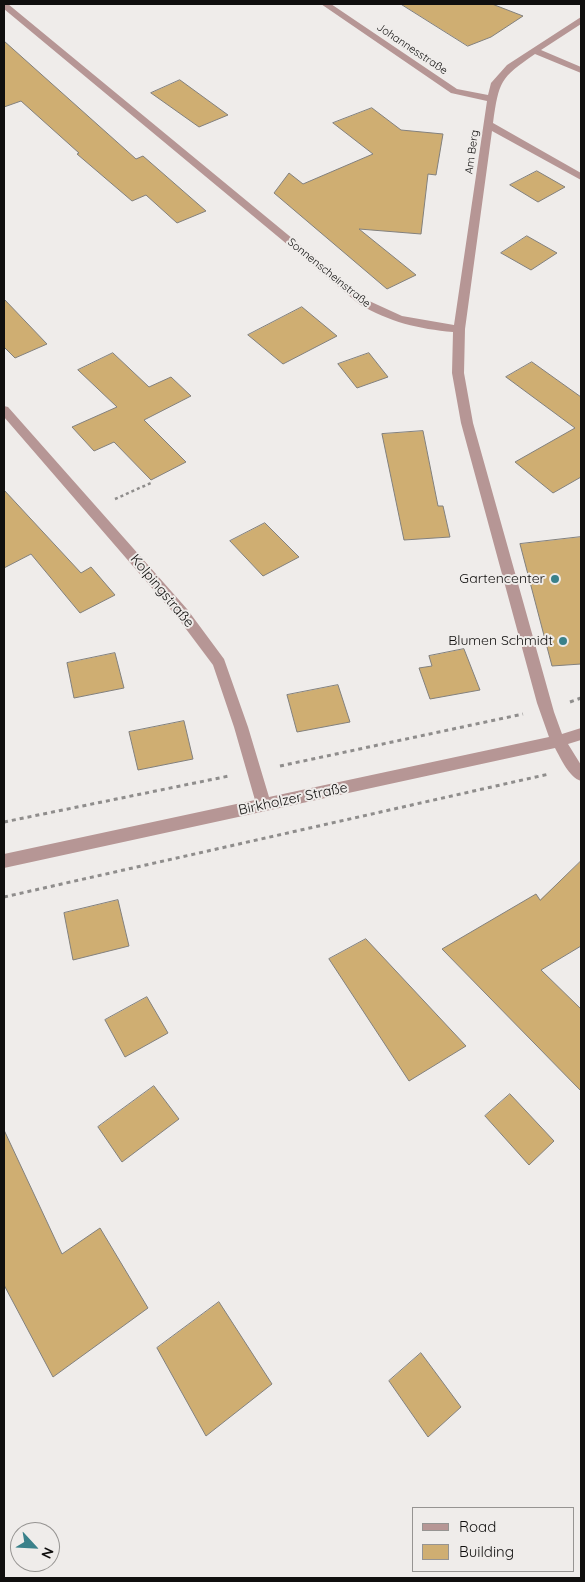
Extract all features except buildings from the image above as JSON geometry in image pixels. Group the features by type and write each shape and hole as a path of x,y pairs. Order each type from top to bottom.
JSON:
{"street":[{"name":"Johannesstraße","path":"325,4 454,91 492,99"},
{"name":"Sonnenscheinstraße","path":"4,5 363,302 392,318 423,326 460,330"},
{"name":"Am Berg","path":"460,330 488,124 496,83 510,67 581,20"},
{"path":"535,51 581,70"},
{"path":"488,124 581,176"},
{"path":"460,330 458,373 467,424 546,710 559,741 578,772"},
{"name":"Kolpingstraße","path":"4,410 182,614 219,663 264,805"},
{"name":"Birkholzer Straße","path":"4,861 559,741 581,734"}],"path":[{"path":"116,499 153,482"},
{"path":"4,822 546,710 581,698"},
{"path":"4,897 578,772"}],"place":[{"name":"Gartencenter","path":"555,579"},
{"name":"Blumen Schmidt","path":"563,641"}]}
